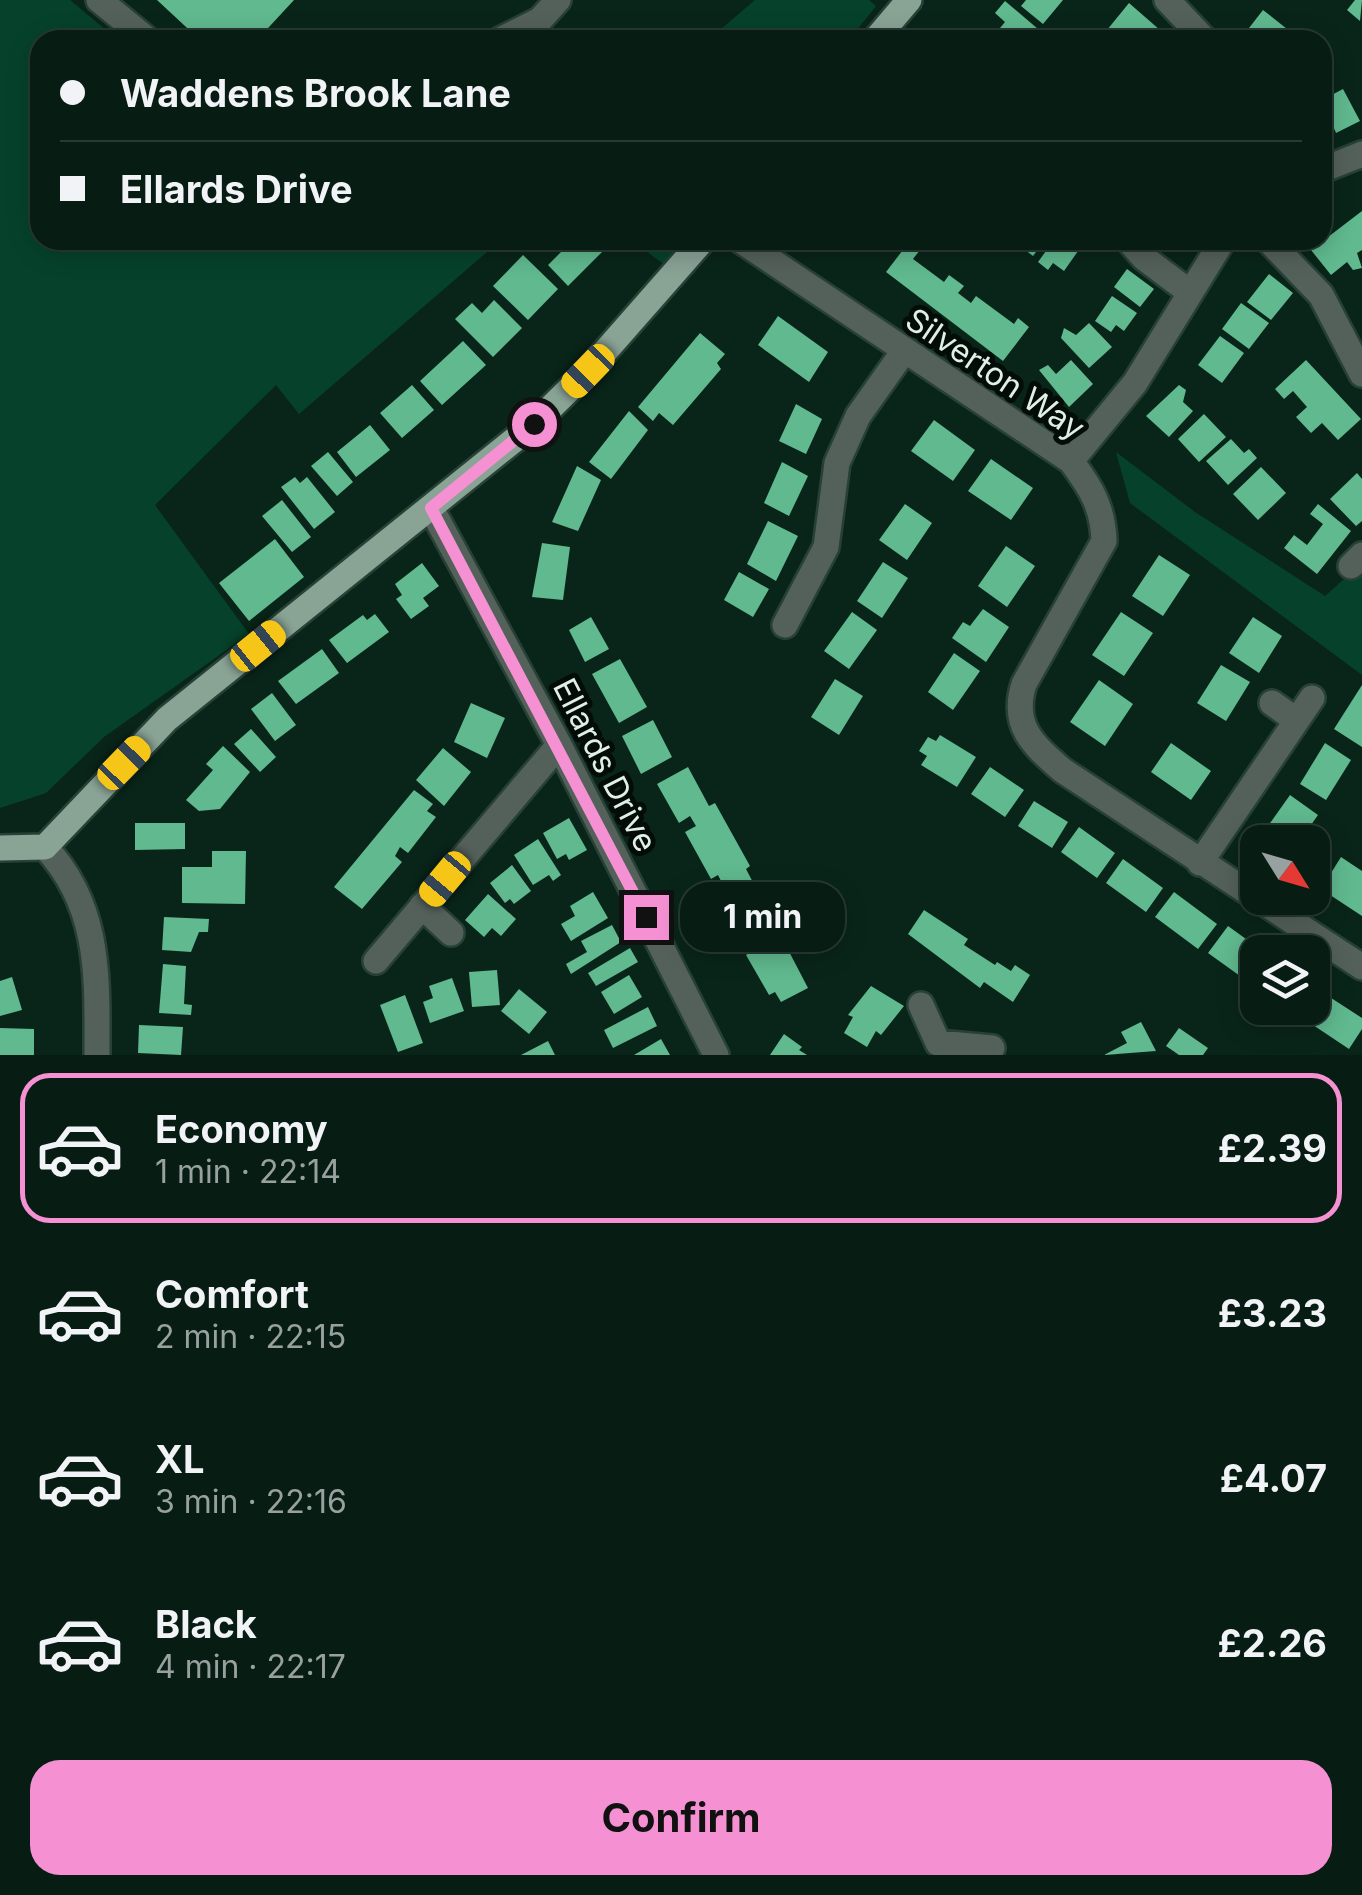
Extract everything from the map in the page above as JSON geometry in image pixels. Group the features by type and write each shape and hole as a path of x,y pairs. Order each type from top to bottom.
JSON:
{"main road":[{"path":"884,30 909,0"},
{"path":"0,848 45,847 167,719 562,398 694,250"}],"street":[{"path":"99,0 136,30"},
{"path":"520,30 540,20 558,0"},
{"path":"1167,0 1196,30"},
{"path":"1332,164 1362,154"},
{"name":"Silverton Way","path":"755,250 1071,461 1094,491 1103,516 1104,541 1024,684 1017,706 1028,741 1062,770 1362,967"},
{"path":"1137,250 1188,290"},
{"path":"1071,461 1135,383 1188,290 1216,250"},
{"path":"1278,250 1320,294 1362,374"},
{"path":"785,625 826,547 836,463 858,416 904,351"},
{"name":"Ellards Drive","path":"431,508 559,744 716,1055"},
{"path":"1200,862 1312,698"},
{"path":"1272,703 1296,720"},
{"path":"376,961 559,744"},
{"path":"45,847 69,873 90,922 97,1055"},
{"path":"422,906 451,933"},
{"path":"921,1005 935,1049 992,1048"}],"green space":[{"path":"0,0 70,0 106,30 30,30 30,250 489,250 299,414 276,385 155,505 249,634 104,737 46,793 0,808"},
{"path":"755,0 869,0 876,6 857,30 720,30"},
{"path":"645,250 677,250 665,265"},
{"path":"1116,452 1195,512 1325,596 1362,563 1362,675 1130,503"}],"building":[{"path":"157,0 294,0 266,30 189,30"},
{"path":"1026,0 1063,0 1043,24 1021,6"},
{"path":"1355,0 1362,0 1360,21 1347,10"},
{"path":"1005,1 1038,29 998,30 1005,22 995,13"},
{"path":"1129,3 1160,30 1107,30"},
{"path":"1263,10 1288,30 1252,30 1249,28"},
{"path":"1343,89 1360,121 1336,133 1332,124 1332,95"},
{"path":"1362,211 1362,250 1357,253 1362,268 1353,270 1347,262 1331,275 1311,250 1332,250 1332,234"},
{"path":"563,250 604,250 568,286 548,265"},
{"path":"903,250 920,250 913,259 944,282 949,275 964,286 958,293 971,303 976,296 1014,324 1018,318 1029,327 1003,361 886,272"},
{"path":"1047,250 1079,250 1064,271 1053,263 1048,270 1038,262"},
{"path":"523,255 558,289 528,320 493,286"},
{"path":"1127,269 1154,289 1140,307 1114,287"},
{"path":"1269,274 1293,293 1271,320 1247,302"},
{"path":"1112,296 1137,313 1124,331 1116,325 1111,332 1095,321"},
{"path":"494,300 522,328 493,357 455,319 472,303 482,313"},
{"path":"1241,303 1269,323 1249,349 1222,329"},
{"path":"778,316 828,352 809,382 758,345"},
{"path":"1089,323 1112,347 1089,368 1061,338 1064,328 1076,335"},
{"path":"700,333 725,354 717,363 721,369 673,425 659,413 653,421 638,407"},
{"path":"1220,336 1244,353 1222,383 1198,365"},
{"path":"463,341 486,365 442,405 420,381"},
{"path":"1071,360 1093,384 1069,407 1039,370 1048,365 1056,374"},
{"path":"1306,360 1361,419 1338,440 1322,423 1311,433 1296,417 1307,407 1293,391 1284,399 1275,389"},
{"path":"412,385 434,410 402,438 380,413"},
{"path":"1179,385 1186,390 1183,402 1193,411 1169,437 1146,416"},
{"path":"796,404 822,419 806,454 779,441"},
{"path":"629,411 648,430 611,479 589,462"},
{"path":"1204,414 1226,437 1199,462 1178,439"},
{"path":"934,420 975,450 953,481 911,451"},
{"path":"370,425 390,450 356,477 337,452"},
{"path":"1231,439 1244,453 1249,449 1257,458 1228,485 1206,461"},
{"path":"328,452 353,482 337,496 311,466"},
{"path":"991,459 1033,488 1011,520 968,491"},
{"path":"782,462 808,476 789,516 764,503"},
{"path":"577,466 601,480 578,531 552,522"},
{"path":"1261,467 1286,493 1258,520 1233,494"},
{"path":"1357,473 1362,479 1362,521 1356,526 1330,499"},
{"path":"295,477 300,483 307,477 335,512 314,529 281,487"},
{"path":"282,500 311,537 292,552 262,516"},
{"path":"905,504 932,523 907,560 879,540"},
{"path":"1318,504 1351,531 1317,574 1284,548 1294,535 1307,545 1323,524 1310,514"},
{"path":"768,521 798,536 776,581 747,564"},
{"path":"275,539 304,577 249,621 219,583"},
{"path":"542,543 570,547 563,600 532,597"},
{"path":"1006,546 1035,566 1007,607 978,586"},
{"path":"1159,555 1190,575 1163,616 1132,596"},
{"path":"883,562 908,578 882,618 857,601"},
{"path":"422,563 439,586 423,598 429,606 411,619 396,599 402,595 395,584"},
{"path":"739,572 769,589 753,617 724,600"},
{"path":"983,609 1009,627 986,662 952,638 963,622 970,626"},
{"path":"852,612 877,630 849,669 824,651"},
{"path":"1121,612 1153,633 1124,676 1092,655"},
{"path":"375,614 389,632 347,663 329,640 363,615 367,620"},
{"path":"591,617 609,649 585,662 569,630"},
{"path":"1253,617 1282,636 1259,673 1229,653"},
{"path":"322,649 339,673 296,704 278,681"},
{"path":"954,653 980,671 953,710 928,692"},
{"path":"620,659 647,707 619,723 592,674"},
{"path":"1221,665 1250,682 1226,721 1197,703"},
{"path":"835,679 863,696 839,735 811,717"},
{"path":"1099,680 1133,704 1105,746 1070,722"},
{"path":"1362,685 1362,747 1334,729"},
{"path":"272,693 296,725 275,741 251,709"},
{"path":"471,703 505,718 487,758 454,742"},
{"path":"653,720 672,757 641,774 622,736"},
{"path":"251,729 276,757 260,772 234,744"},
{"path":"940,735 976,757 957,787 921,765 927,756 919,751 928,737 936,741"},
{"path":"1171,743 1211,771 1191,800 1151,772"},
{"path":"1325,743 1351,760 1326,800 1300,784"},
{"path":"223,746 250,772 220,809 199,811 186,800 213,770 206,764"},
{"path":"443,748 471,772 444,806 416,780"},
{"path":"688,767 709,806 715,803 750,866 746,869 808,988 781,1002 775,992 769,995 746,955 756,949 747,933 738,937 716,899 727,893 718,875 711,879 685,832 696,826 690,816 679,823 657,784"},
{"path":"990,767 1024,790 1005,817 971,794"},
{"path":"414,790 433,804 427,811 436,817 408,853 400,847 395,856 402,862 362,909 334,887"},
{"path":"1290,795 1318,815 1311,825 1269,825"},
{"path":"1034,801 1068,822 1052,848 1018,826"},
{"path":"569,818 587,850 569,860 566,854 557,859 543,833"},
{"path":"135,823 185,823 185,849 135,850"},
{"path":"1079,827 1115,853 1097,878 1061,852"},
{"path":"538,839 561,875 553,881 549,875 533,885 514,855"},
{"path":"212,851 246,851 245,904 182,903 182,867 212,867"},
{"path":"1341,857 1362,871 1362,916 1330,895 1330,875"},
{"path":"1123,859 1163,888 1146,912 1106,883"},
{"path":"512,865 531,891 514,904 510,899 505,903 490,883"},
{"path":"593,892 608,918 571,941 561,924 575,916 570,906"},
{"path":"1174,892 1217,924 1198,949 1155,917"},
{"path":"488,894 516,919 501,936 492,928 484,937 465,920"},
{"path":"924,910 968,939 964,945 995,965 997,962 1011,971 1015,965 1030,975 1013,1002 984,982 980,988 908,934"},
{"path":"164,917 209,919 208,932 199,932 191,952 162,950"},
{"path":"612,925 621,942 571,974 566,964 587,952 581,941"},
{"path":"1228,926 1240,935 1240,976 1208,953"},
{"path":"630,948 638,962 596,986 588,973"},
{"path":"163,964 186,966 184,1004 192,1005 191,1015 159,1013"},
{"path":"497,970 500,1005 472,1007 469,972"},
{"path":"629,975 642,997 614,1014 601,992"},
{"path":"12,977 22,1010 0,1016 0,981"},
{"path":"452,978 464,1011 430,1023 423,1002 433,998 429,986"},
{"path":"871,986 904,1006 881,1035 876,1031 867,1047 844,1033 853,1017 848,1015"},
{"path":"519,989 547,1012 529,1034 501,1011"},
{"path":"405,995 423,1043 398,1052 380,1005"},
{"path":"1330,997 1362,1018 1362,1029 1349,1049 1313,1025 1330,1025"},
{"path":"648,1007 657,1026 613,1048 604,1030"},
{"path":"1141,1022 1156,1051 1104,1055 1127,1043 1121,1032"},
{"path":"139,1025 183,1027 181,1055 138,1053"},
{"path":"0,1028 34,1029 34,1055 0,1055"},
{"path":"1179,1028 1208,1048 1203,1055 1179,1055 1166,1046"},
{"path":"784,1034 802,1047 799,1050 807,1055 770,1055"},
{"path":"661,1039 670,1055 634,1055"},
{"path":"548,1041 555,1055 521,1055"}],"route":[{"path":"534,424 431,508 559,744 646,917"}]}
